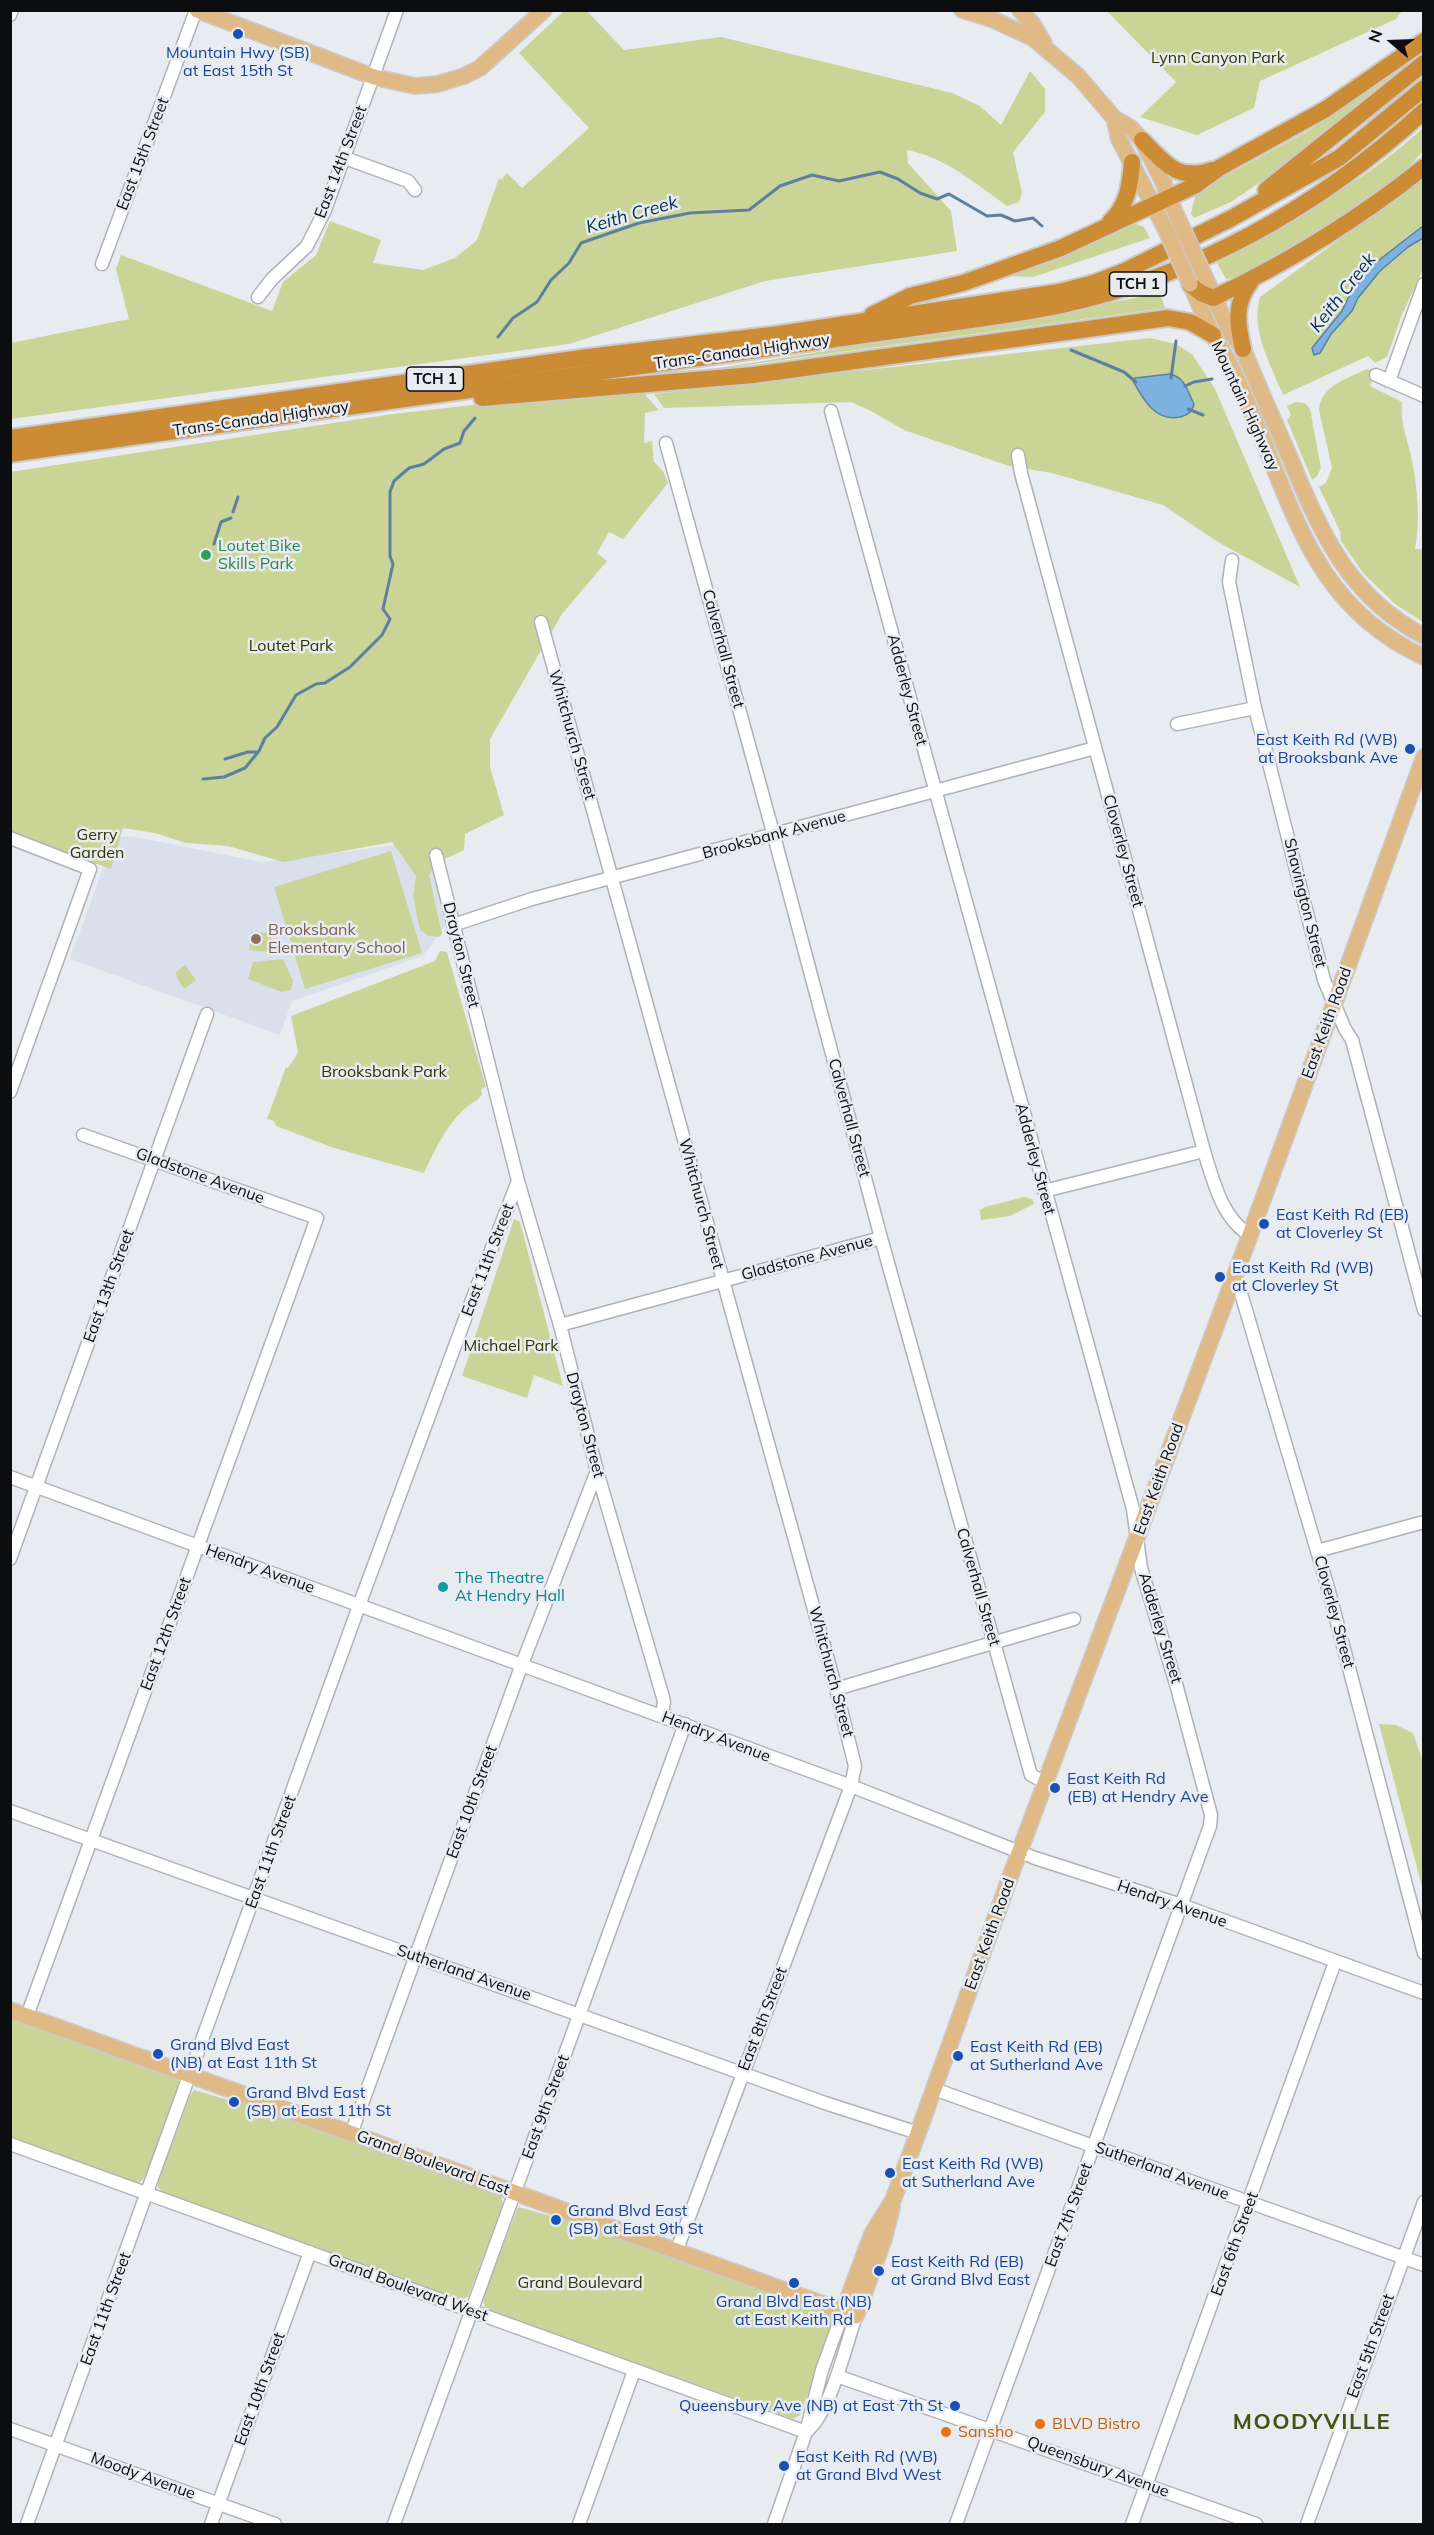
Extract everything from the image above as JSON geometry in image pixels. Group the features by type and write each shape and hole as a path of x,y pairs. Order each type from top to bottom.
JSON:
{"highway":[{"path":"859,322 910,296 963,283 1061,248 1196,185 1219,168 1326,109 1424,41"},
{"path":"1230,219 1424,63"},
{"name":"TCH 1","path":"1230,219 1339,158 1424,88"},
{"name":"Trans-Canada Highway","path":"10,454 985,318 1062,305 1135,285 1207,257 1281,219 1347,175 1424,111"},
{"path":"1142,140 1160,160 1179,171 1199,174 1219,168"},
{"path":"1105,227 1125,204 1131,183 1132,162"},
{"path":"1198,280 1201,294 1214,298 1251,280 1381,201 1424,167"},
{"name":"Trans-Canada Highway","path":"10,438 1022,299 1094,283 1155,258 1230,219"},
{"path":"1243,349 1237,325 1238,307 1241,296 1251,280"},
{"path":"416,397 463,400 753,375 1168,318 1191,322 1213,335"}],"main road":[{"path":"197,10 374,77 415,86 438,84 464,76 488,62 544,10"},
{"name":"Mountain Highway","path":"962,10 995,15 1034,38 1078,76 1114,118 1131,128 1142,140 1165,186 1161,202 1166,230 1198,280"},
{"path":"1020,10 1032,23 1047,48"},
{"name":"Mountain Highway","path":"1114,118 1119,139 1132,162 1180,224 1213,335 1229,362 1304,538 1323,574 1347,603 1373,627 1401,646 1424,657"},
{"name":"Mountain Highway","path":"1214,298 1227,326 1243,349 1318,524 1337,558 1379,606 1424,636"},
{"name":"East Keith Road","path":"850,2314 872,2234 892,2200 918,2133 1424,757"},
{"name":"Grand Boulevard East","path":"10,2010 850,2314"}],"street":[{"path":"10,15 12,10"},
{"name":"East 15th Street","path":"102,264 197,10"},
{"name":"East 14th Street","path":"258,297 272,279 307,246 325,210 397,10"},
{"path":"345,158 408,181 415,190"},
{"path":"1389,381 1424,284"},
{"path":"1376,375 1424,396"},
{"name":"Adderley Street","path":"831,411 1132,1509 1141,1568 1176,1684 1211,1815 1210,1826 1181,1905"},
{"name":"Calverhall Street","path":"666,443 881,1238 993,1641 1031,1775 1046,1783"},
{"name":"Cloverley Street","path":"1018,455 1204,1151 1217,1193 1238,1225 1250,1235"},
{"name":"Shavington Street","path":"1232,560 1229,582 1255,708 1324,980 1352,1040 1424,1310"},
{"name":"Whitchurch Street","path":"541,622 836,1689 855,1766 851,1786"},
{"path":"1177,724 1255,708"},
{"name":"Brooksbank Avenue","path":"453,926 532,899 774,836 1095,748"},
{"path":"10,838 90,869 10,1092"},
{"name":"Drayton Street","path":"436,855 519,1181 560,1325 597,1471 664,1701 662,1716"},
{"name":"East 13th Street","path":"10,1559 207,1014"},
{"name":"Gladstone Avenue","path":"83,1135 317,1218"},
{"path":"1044,1191 1204,1151"},
{"name":"East 11th Street","path":"27,2524 360,1605 476,1289 519,1181"},
{"name":"East 12th Street","path":"27,2016 317,1218"},
{"name":"Gladstone Avenue","path":"560,1325 881,1238"},
{"name":"Cloverley Street","path":"1235,1273 1317,1551 1424,1953"},
{"name":"East 10th Street","path":"351,2134 522,1664 597,1471"},
{"name":"Hendry Avenue","path":"10,1477 685,1724 1020,1852 1181,1905 1424,1993"},
{"path":"1317,1551 1424,1522"},
{"path":"836,1689 1074,1619"},
{"name":"East 9th Street","path":"394,2524 685,1724"},
{"name":"East 8th Street","path":"676,2252 851,1786"},
{"name":"Sutherland Avenue","path":"10,1811 825,2103 918,2133"},
{"name":"East 7th Street","path":"956,2524 1181,1905"},
{"name":"East 6th Street","path":"1132,2524 1335,1962"},
{"name":"Sutherland Avenue","path":"934,2088 1424,2265"},
{"name":"Grand Boulevard West","path":"10,2144 806,2432"},
{"name":"East 5th Street","path":"1307,2524 1424,2202"},
{"name":"East 10th Street","path":"211,2524 309,2252"},
{"name":"East Keith Road","path":"774,2524 806,2432 832,2342 850,2314"},
{"name":"East Keith Road","path":"806,2432 819,2418 837,2376 850,2314"},
{"path":"816,2392 825,2380 837,2376 831,2369 832,2342"},
{"path":"579,2524 634,2371"},
{"name":"Queensbury Avenue","path":"837,2376 1256,2524"},
{"name":"Moody Avenue","path":"10,2429 275,2524"}],"shaded area":[{"name":"Brooksbank Elementary School","path":"131,836 261,862 421,842 437,870 448,922 423,956 292,1001 280,1035 70,959 114,838"}],"green space":[{"path":"564,11 587,11 624,50 721,37 952,93 980,106 1001,125 1030,71 1045,89 1045,112 1013,152 1022,193 1019,202 1007,206 948,165 907,150 908,163 951,211 957,251 765,281 569,344 11,419 11,343 129,319 116,269 121,255 272,311 283,282 316,255 330,221 381,240 373,263 423,270 455,258 477,240 499,178 501,180 507,173 522,188 589,128 519,53"},
{"name":"Lynn Canyon Park","path":"1107,11 1402,11 1396,19 1260,81 1254,108 1197,135 1140,117 1176,82"},
{"path":"1423,53 1281,168 1231,202 1194,218 1191,214 1196,192 1308,131"},
{"path":"1423,128 1423,151 1405,171 1350,210 1249,274 1226,279 1217,263 1298,217 1350,184 1400,148"},
{"path":"1423,179 1423,269 1401,317 1387,357 1375,363 1368,356 1283,395 1260,335 1258,309 1260,297"},
{"path":"1136,224 1144,227 1150,238 1033,277 1006,276"},
{"path":"1160,293 1165,308 694,372 1032,318"},
{"path":"1150,338 1176,344 1192,354 1215,389 1300,587 1218,542 1163,505 1052,473 1009,466 904,430 851,402 664,408 654,394"},
{"path":"1367,369 1376,371 1370,386 1402,402 1403,421 1416,488 1418,526 1415,549 1423,549 1423,622 1395,604 1363,573 1341,541 1340,531 1319,487 1326,483 1332,468 1319,410 1321,401 1336,384"},
{"name":"Loutet Park","path":"627,377 636,386 646,384 646,396 659,410 645,413 644,443 652,441 654,462 663,471 668,483 623,539 609,532 597,553 607,561 562,614 490,739 490,767 504,815 465,834 464,850 438,862 429,875 442,934 439,937 429,936 420,930 413,896 416,876 392,842 283,862 228,846 186,843 155,833 123,828 111,869 11,834 10,472 393,414 508,401"},
{"path":"1296,402 1305,403 1310,409 1321,468 1312,480 1287,420 1291,415 1287,406"},
{"path":"391,851 422,953 305,989 274,887"},
{"path":"251,932 272,933 271,952 249,950"},
{"name":"Brooksbank Park","path":"440,951 447,952 486,1087 481,1089 482,1094 479,1098 461,1112 448,1128 424,1173 334,1148 276,1126 274,1121 267,1119 286,1067 288,1068 298,1053 291,1016 435,961"},
{"path":"283,959 293,981 291,990 282,992 248,979 253,962"},
{"path":"185,965 196,980 184,989 176,972"},
{"path":"1024,1197 1032,1199 1034,1204 1010,1216 981,1220 980,1210 985,1207"},
{"name":"Michael Park","path":"514,1219 520,1222 563,1386 534,1375 527,1398 462,1376"},
{"path":"1379,1724 1396,1725 1413,1733 1423,1762 1423,1890"},
{"path":"10,2016 176,2076 179,2080 178,2088 162,2139 151,2166 139,2183 11,2137"},
{"name":"Grand Boulevard","path":"194,2090 256,2106 501,2195 503,2205 468,2297 458,2300 163,2193 158,2187 158,2182"},
{"name":"Grand Boulevard","path":"518,2207 598,2229 831,2314 835,2321 800,2415 793,2419 485,2309 483,2299"}],"water":[{"path":"1423,226 1423,238 1408,247 1380,271 1358,298 1352,311 1331,334 1320,353 1314,355 1312,348 1342,311 1349,296 1370,267"},
{"path":"1170,374 1183,382 1194,404 1189,413 1180,417 1171,418 1157,413 1146,402 1133,381 1135,378"}],"waterway":[{"name":"Keith Creek","path":"498,337 513,318 537,302 551,280 569,263 581,243 639,223 690,213 749,210 780,186 812,175 839,181 880,172 898,179 920,193 937,199 949,194 987,216 1001,215 1015,221 1033,218 1042,226"},
{"path":"1171,378 1176,341"},
{"path":"1071,350 1124,372 1136,382"},
{"path":"1185,386 1212,379"},
{"path":"1188,409 1203,415"},
{"name":"Keith Creek","path":"203,779 224,777 245,768 259,751 265,738 277,727 296,695 316,684 325,683 350,667 382,635 390,619 383,609 393,564 390,556 390,492 394,481 409,468 424,464 444,449 460,443 464,431 475,418"},
{"path":"233,512 238,497"},
{"path":"214,544 221,522 231,518"},
{"path":"225,759 248,752 257,752"}],"place":[{"name":"Mountain Hwy (SB) at East 15th St","path":"238,34"},
{"name":"Loutet Bike Skills Park","path":"206,555"},
{"name":"East Keith Rd (WB) at Brooksbank Ave","path":"1410,749"},
{"name":"Brooksbank Elementary School","path":"256,939"},
{"name":"East Keith Rd (EB) at Cloverley St","path":"1264,1224"},
{"name":"East Keith Rd (WB) at Cloverley St","path":"1220,1277"},
{"name":"The Theatre At Hendry Hall","path":"443,1587"},
{"name":"East Keith Rd (EB) at Hendry Ave","path":"1055,1788"},
{"name":"Grand Blvd East (NB) at East 11th St","path":"158,2054"},
{"name":"East Keith Rd (EB) at Sutherland Ave","path":"958,2056"},
{"name":"Grand Blvd East (SB) at East 11th St","path":"234,2102"},
{"name":"East Keith Rd (WB) at Sutherland Ave","path":"890,2173"},
{"name":"Grand Blvd East (SB) at East 9th St","path":"556,2220"},
{"name":"East Keith Rd (EB) at Grand Blvd East","path":"879,2271"},
{"name":"Grand Blvd East (NB) at East Keith Rd","path":"794,2283"},
{"name":"Queensbury Ave (NB) at East 7th St","path":"955,2406"},
{"name":"BLVD Bistro","path":"1040,2424"},
{"name":"Sansho","path":"946,2432"},
{"name":"East Keith Rd (WB) at Grand Blvd West","path":"784,2466"}],"district":[{"name":"MOODYVILLE","path":"1312,2422"}],"park label":[{"name":"Gerry Garden","path":"97,844"}]}
